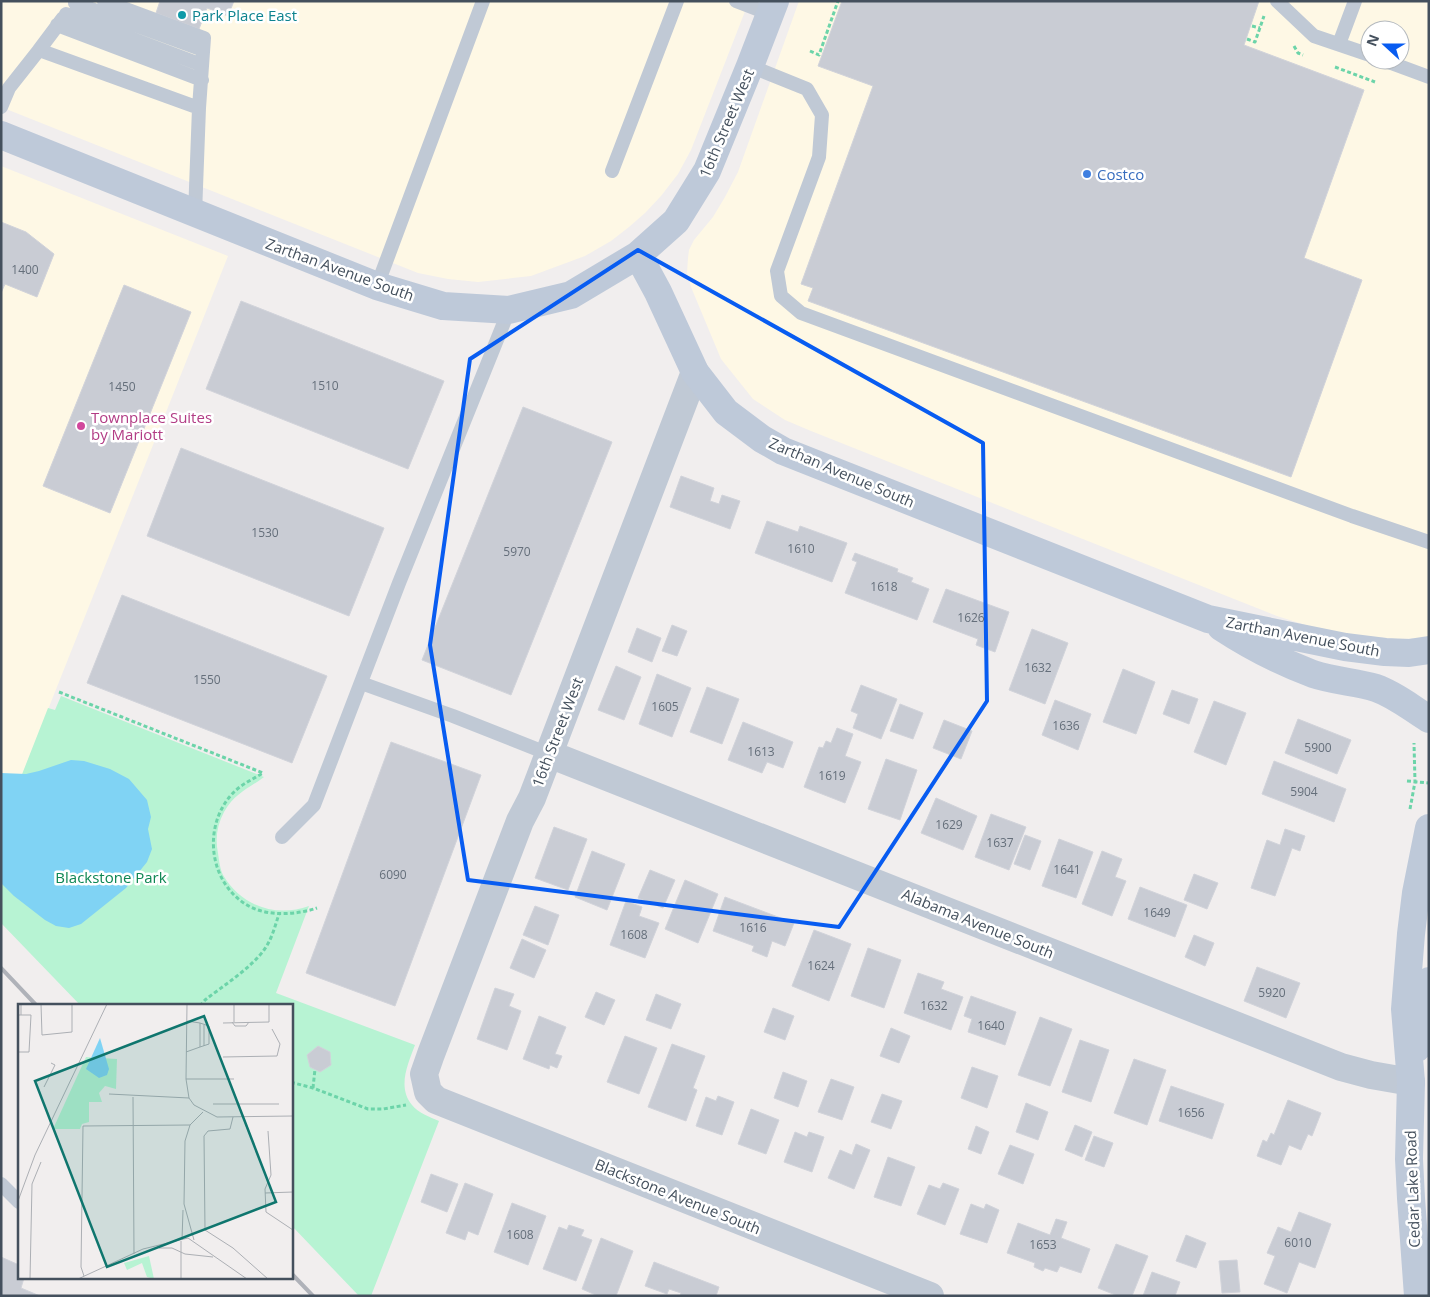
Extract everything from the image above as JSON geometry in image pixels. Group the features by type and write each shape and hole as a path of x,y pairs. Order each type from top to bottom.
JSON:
{"street":[{"name":"16th Street West","path":"638,255 676,221 707,171 773,7"},
{"name":"Zarthan Avenue South","path":"1,135 377,286 443,306 509,310 571,295 638,255 658,292 695,372 726,412 762,439 783,451 1208,619 1345,647 1409,653 1429,650"},
{"name":"16th Street West","path":"428,1092 424,1074 431,1054 520,822 532,798 695,372"},
{"name":"Zarthan Avenue South","path":"1208,619 1252,647 1314,674 1376,688 1399,698 1429,719"},
{"name":"Alabama Avenue South","path":"548,754 1341,1066 1371,1075 1410,1082"},
{"name":"Cedar Lake Road","path":"1418,1296 1409,1159 1410,1082 1405,1009 1407,971 1416,893 1429,828"},
{"name":"Cedar Lake Road","path":"1410,1082 1429,981"},
{"name":"Blackstone Avenue South","path":"428,1092 436,1100 930,1296"}],"lane":[{"path":"104,1 204,38 195,214"},
{"path":"377,286 483,1"},
{"path":"612,170 677,1"},
{"path":"736,1 773,7"},
{"path":"1278,1 1314,36 1360,51"},
{"path":"1339,44 1355,1"},
{"path":"72,6 203,50"},
{"path":"1,107 9,88 72,6"},
{"path":"72,6 202,65"},
{"path":"57,25 202,80"},
{"path":"39,50 199,108"},
{"path":"750,66 807,89 822,115 819,157 777,271 781,296 802,313 1429,542"},
{"path":"1410,70 1429,77"},
{"path":"282,837 314,805 403,574 509,310"},
{"path":"361,683 453,716 548,754"},
{"path":"1,1184 18,1201"}],"path":[{"path":"810,51 819,55 838,1"},
{"path":"1247,39 1255,42 1266,13"},
{"path":"1252,26 1260,28"},
{"path":"58,692 263,773 233,793 215,823 212,838 218,874 235,896 246,905 260,911 279,914 304,912 317,908"},
{"path":"1407,781 1429,783"},
{"path":"202,1004 264,950 273,935 279,914"},
{"path":"313,1088 315,1069"},
{"path":"292,1084 313,1088 368,1108 383,1109 407,1104 428,1092"}],"highlighted area":[{"path":"638,250 983,443 987,701 839,927 468,880 430,645 470,359"}],"shaded area":[{"path":"1,1 749,1 691,150 678,174 645,213 611,241 585,256 531,276 478,282 418,273 1,107"},
{"path":"799,1 1429,1 1429,638 1396,639 1346,634 1312,627 1277,616 785,420 753,399 721,359 687,273 689,250 694,240 713,217 738,172"},
{"name":"Townplace Suites by Mariott","path":"1,166 228,256 1,828"}],"green space":[{"name":"Blackstone Park","path":"61,696 264,777 237,796 228,806 217,832 217,843 223,875 239,895 249,902 260,907 284,911 309,906 276,993 415,1045 405,1075 405,1091 412,1105 417,1110 439,1121 371,1296 359,1296 292,1226 292,1004 79,1004 1,923 1,828 48,708 55,710"}],"water":[{"path":"71,760 84,761 110,769 129,779 147,800 151,817 148,829 152,849 147,862 126,888 81,924 69,928 56,926 45,920 14,896 1,883 1,773 26,774"}],"building":[{"name":"Park Place East","path":"160,1 234,1 228,16 207,8 199,29 156,13"},
{"name":"Costco","path":"842,1 1259,1 1244,45 1364,90 1304,258 1362,280 1291,477 808,301 813,288 801,284 873,86 818,66"},
{"path":"1,222 26,232 54,254 37,297 5,284 1,293"},
{"path":"124,285 191,312 110,513 43,486"},
{"path":"241,301 444,381 408,469 206,389"},
{"path":"523,407 612,442 511,695 422,660"},
{"path":"181,448 384,528 349,616 147,536"},
{"path":"681,476 714,488 710,501 719,504 722,495 740,501 730,529 670,507"},
{"path":"767,521 798,532 800,526 847,543 832,582 755,553"},
{"path":"855,553 898,569 897,572 913,578 911,582 929,589 917,620 845,593 857,562 852,560"},
{"path":"946,589 1009,612 995,652 976,645 978,639 933,622"},
{"path":"122,595 327,676 292,763 87,683"},
{"path":"672,625 687,631 677,656 662,651"},
{"path":"637,628 661,638 652,662 628,652"},
{"path":"1032,629 1068,643 1045,704 1009,690"},
{"path":"616,666 641,677 624,720 598,710"},
{"path":"1123,669 1155,682 1136,734 1103,722"},
{"path":"657,674 691,688 672,737 639,724"},
{"path":"861,685 897,699 881,739 853,728 858,714 851,711"},
{"path":"707,687 739,699 722,744 690,732"},
{"path":"1172,690 1198,699 1189,724 1163,714"},
{"path":"1055,700 1091,714 1078,750 1042,735"},
{"path":"1214,701 1246,713 1226,765 1194,752"},
{"path":"900,704 923,713 913,739 890,731"},
{"path":"1298,719 1351,740 1337,774 1285,753"},
{"path":"944,720 972,731 961,759 933,748"},
{"path":"743,722 793,742 783,768 767,762 762,773 728,760"},
{"path":"837,728 853,734 845,756 861,762 845,803 804,787 819,747 823,748 826,741 831,743"},
{"path":"391,742 481,775 395,1006 306,973"},
{"path":"886,759 917,770 900,820 868,809"},
{"path":"1274,761 1346,789 1334,822 1262,794"},
{"path":"936,798 977,816 963,850 921,833"},
{"path":"991,814 1026,827 1009,870 975,857"},
{"path":"554,827 587,839 568,890 535,878"},
{"path":"1285,829 1305,836 1300,851 1292,848 1275,896 1251,888 1267,840 1280,845"},
{"path":"1025,835 1041,841 1030,870 1014,864"},
{"path":"1059,839 1093,852 1076,898 1042,886"},
{"path":"592,851 625,864 607,910 575,897"},
{"path":"1102,851 1122,859 1115,877 1126,881 1112,916 1082,904"},
{"path":"650,870 675,880 663,908 638,898"},
{"path":"1194,874 1218,883 1207,909 1184,900"},
{"path":"685,880 718,894 698,943 665,929"},
{"path":"1140,887 1187,905 1175,937 1128,919"},
{"path":"725,897 794,923 785,946 772,941 767,957 752,951 754,946 713,931"},
{"path":"626,901 642,907 639,916 659,923 645,958 610,945"},
{"path":"535,906 559,915 548,945 523,935"},
{"path":"814,930 851,944 829,1001 792,986"},
{"path":"1194,935 1214,943 1205,966 1185,957"},
{"path":"522,939 546,950 534,978 510,968"},
{"path":"868,948 901,960 884,1008 851,996"},
{"path":"1257,967 1300,983 1286,1018 1244,1001"},
{"path":"918,973 944,982 941,989 963,997 951,1030 904,1013"},
{"path":"495,988 514,994 509,1006 521,1011 507,1050 477,1039"},
{"path":"596,992 615,1000 604,1025 585,1017"},
{"path":"656,994 681,1004 671,1029 646,1020"},
{"path":"971,996 1016,1012 1005,1045 968,1032 972,1019 964,1016"},
{"path":"773,1008 794,1016 785,1040 764,1032"},
{"path":"539,1016 566,1027 555,1054 562,1056 557,1068 550,1065 549,1069 523,1059"},
{"path":"1040,1017 1072,1029 1050,1086 1018,1075"},
{"path":"891,1028 910,1036 899,1063 880,1056"},
{"path":"625,1036 657,1048 639,1094 607,1082"},
{"path":"1080,1040 1109,1050 1091,1102 1062,1092"},
{"path":"672,1044 705,1056 693,1088 697,1090 686,1121 648,1107"},
{"path":"318,1046 330,1052 331,1065 320,1072 310,1067 307,1055"},
{"path":"1134,1059 1166,1070 1147,1125 1114,1113"},
{"path":"972,1067 998,1076 987,1108 961,1098"},
{"path":"783,1072 807,1081 798,1107 774,1098"},
{"path":"831,1079 854,1087 842,1120 818,1112"},
{"path":"1171,1086 1224,1104 1212,1139 1159,1121"},
{"path":"882,1094 902,1101 891,1129 871,1122"},
{"path":"718,1096 734,1102 722,1135 696,1126 706,1097 716,1101"},
{"path":"1288,1100 1321,1113 1312,1136 1308,1134 1301,1150 1289,1145 1281,1165 1257,1156 1263,1140 1267,1142 1271,1133 1274,1135"},
{"path":"1026,1103 1048,1112 1038,1140 1016,1132"},
{"path":"751,1109 779,1120 766,1154 738,1144"},
{"path":"1075,1125 1092,1132 1082,1157 1065,1150"},
{"path":"976,1126 989,1132 981,1154 968,1149"},
{"path":"795,1132 807,1137 809,1132 824,1137 812,1172 784,1162"},
{"path":"1094,1136 1113,1143 1104,1167 1085,1160"},
{"path":"856,1144 870,1150 854,1189 828,1178 840,1150 852,1155"},
{"path":"1010,1145 1034,1154 1023,1184 998,1174"},
{"path":"888,1157 915,1167 901,1206 874,1197"},
{"path":"431,1174 458,1184 447,1212 421,1202"},
{"path":"465,1183 493,1194 478,1235 468,1231 465,1240 446,1233"},
{"path":"943,1183 959,1189 945,1225 917,1214 929,1185 940,1189"},
{"path":"512,1203 546,1216 528,1265 494,1252"},
{"path":"971,1204 984,1209 986,1204 999,1210 987,1243 960,1234"},
{"path":"1299,1212 1331,1224 1315,1268 1299,1262 1287,1293 1264,1284 1275,1256 1267,1253 1278,1227 1291,1232"},
{"path":"1056,1219 1067,1222 1061,1238 1090,1249 1081,1273 1060,1266 1057,1272 1045,1268 1043,1271 1034,1267 1035,1263 1007,1253 1018,1223 1050,1235"},
{"path":"569,1225 584,1230 581,1236 592,1240 576,1281 543,1269 559,1227 567,1230"},
{"path":"1186,1235 1206,1243 1196,1268 1176,1261"},
{"path":"601,1238 633,1251 616,1296 598,1296 582,1289"},
{"path":"1116,1244 1148,1256 1132,1296 1118,1296 1098,1288"},
{"path":"1,1257 18,1265 18,1280 23,1280 21,1288 40,1296 1,1296"},
{"path":"1237,1260 1240,1292 1222,1293 1219,1261"},
{"path":"654,1262 719,1287 716,1296 680,1296 681,1293 669,1289 667,1294 645,1286"},
{"path":"1152,1272 1180,1282 1175,1296 1143,1296"}],"railway":[{"path":"1,968 35,1004"},
{"path":"292,1274 313,1296"}],"place":[{"name":"Park Place East","path":"182,15"},
{"name":"Costco","path":"1087,174"},
{"name":"Townplace Suites by Mariott","path":"81,426"}]}
